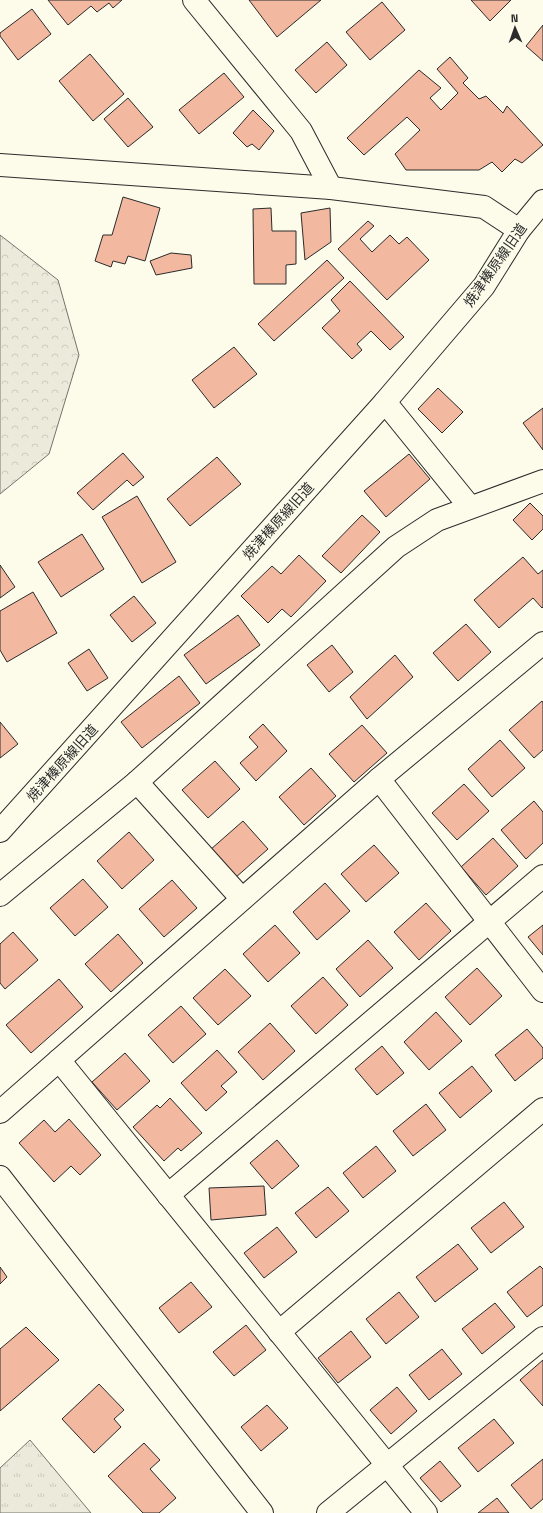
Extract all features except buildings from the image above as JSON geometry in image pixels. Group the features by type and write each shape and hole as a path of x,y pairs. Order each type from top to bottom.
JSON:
{"street":[{"path":"194,0 301,130 330,188"},
{"path":"0,165 330,188 484,207 519,230"},
{"name":"焼津榛原線旧道","path":"0,831 385,402 484,286 519,230 543,201"},
{"path":"385,402 470,507"},
{"path":"0,895 137,782 396,547 437,520 543,481"},
{"path":"0,1112 379,779 543,643"},
{"path":"379,779 543,991"},
{"path":"137,782 242,899"},
{"path":"168,1195 543,876"},
{"path":"59,1060 426,1513"},
{"path":"279,1332 543,1109"},
{"path":"0,1177 262,1513"},
{"path":"328,1513 543,1338"}],"green space":[{"path":"0,235 58,280 79,355 49,454 0,494"},
{"path":"30,1440 91,1513 0,1513 0,1468"}]}
